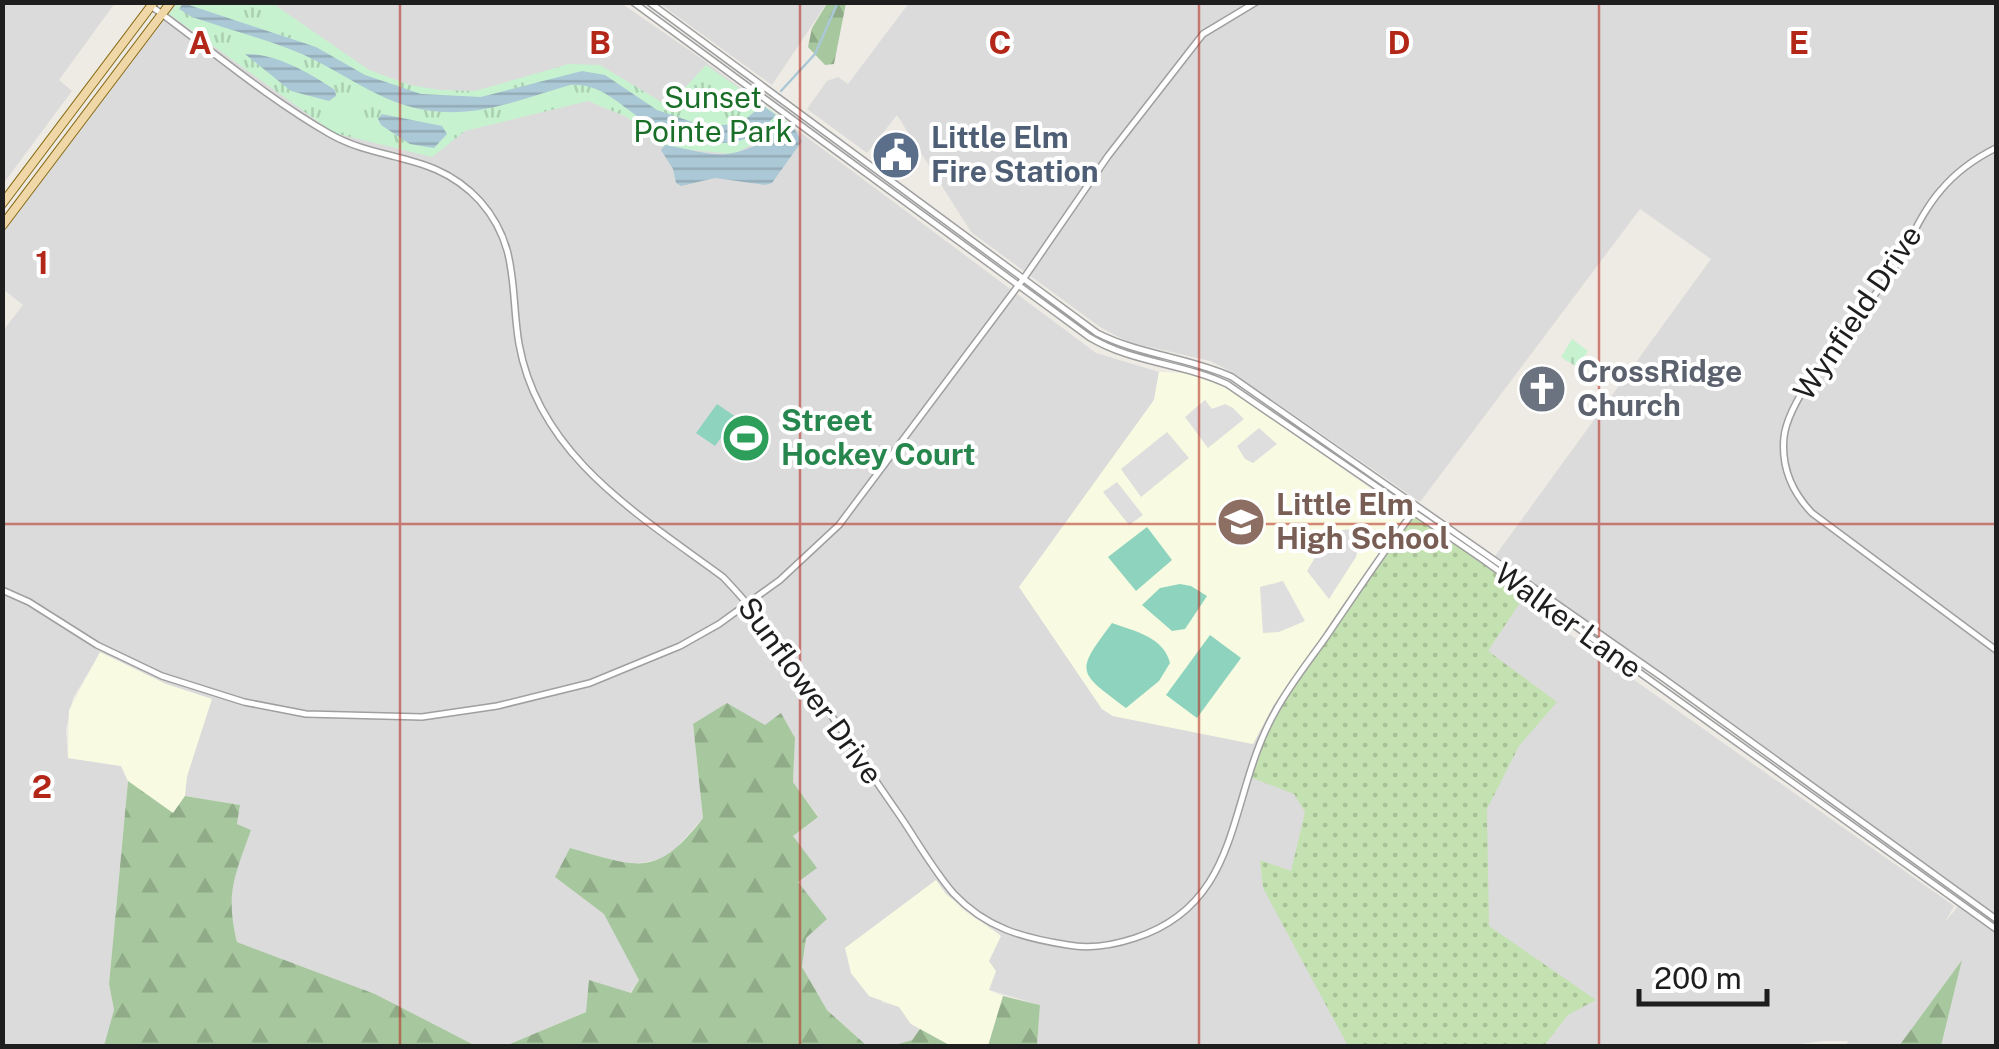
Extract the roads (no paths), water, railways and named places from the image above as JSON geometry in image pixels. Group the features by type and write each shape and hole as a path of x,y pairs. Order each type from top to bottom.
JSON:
{"main road":[{"path":"2,226 170,3"},
{"path":"2,204 152,4"}],"street":[{"name":"Walker Lane","path":"633,2 1102,345 1138,359 1204,373 1227,384 1591,628 1996,919"},
{"name":"Walker Lane","path":"649,2 1098,333 1127,347 1188,360 1232,377 1415,510"},
{"path":"2,590 29,602 117,656 188,685 292,712 379,718 460,712 590,683 680,646 746,606 809,555 854,508 1019,285 1108,156 1202,34 1256,2"},
{"name":"Sunflower Drive","path":"152,4 333,136 422,163 455,178 481,202 498,226 509,252 520,345 531,387 550,424 594,480 723,576 783,648 954,893 992,926 1026,938 1080,947 1120,943 1150,933 1179,916 1205,893 1221,866 1243,786 1278,706 1415,510"},
{"name":"Wynfield Drive","path":"1996,148 1968,165 1930,204 1888,276 1795,404 1784,436 1791,486 1812,514 1996,650"},
{"name":"Walker Lane","path":"1484,556 1527,592 1996,929"},
{"path":"1527,592 1591,628"},
{"path":"1626,663 1660,683"},
{"path":"1726,735 1797,775"},
{"path":"1822,796 1859,820"},
{"path":"1886,850 1916,868"}],"water":[{"path":"183,3 316,47 365,75 421,94 481,97 582,71 605,75 657,110 704,126 740,124 762,105 776,115 755,134 723,143 655,127 608,95 581,85 476,110 423,110 386,98 302,54 192,17 179,9"},
{"path":"245,54 292,65 335,90 336,96 329,101 291,91"},
{"path":"382,114 442,126 447,134 434,148 410,144 381,125 378,119"},
{"path":"792,125 802,141 772,183 765,185 715,178 681,186 661,150 665,145 712,154 733,153"}],"waterway":[{"path":"781,91 815,54 838,2"}],"place":[{"name":"Little Elm Fire Station","path":"896,155"},
{"name":"CrossRidge Church","path":"1542,389"},
{"name":"Street Hockey Court","path":"746,438"},
{"name":"Little Elm High School","path":"1241,522"}],"park label":[{"name":"Sunset Pointe Park","path":"713,115"}]}
